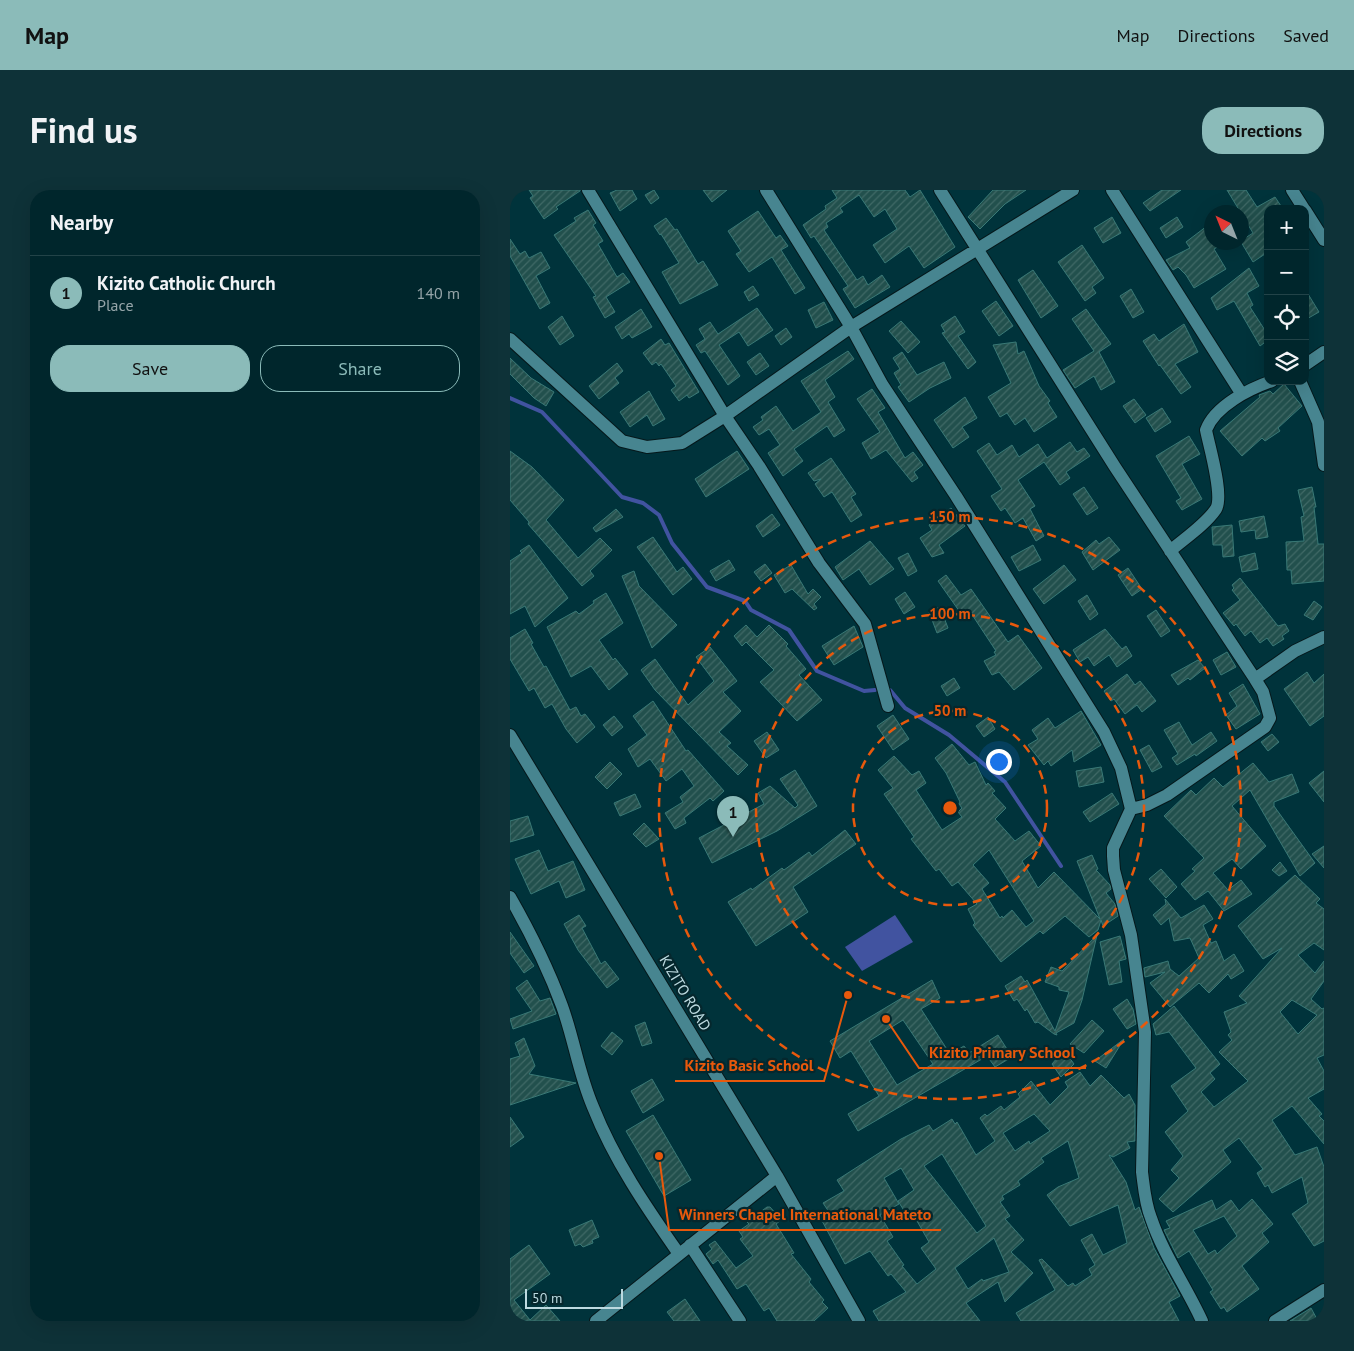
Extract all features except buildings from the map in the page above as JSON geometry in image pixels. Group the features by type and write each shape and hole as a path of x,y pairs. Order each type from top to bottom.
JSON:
{"street":[{"path":"588,190 725,416 820,563 865,624 888,706"},
{"path":"766,190 851,327 882,384 956,496 1104,732 1121,768 1131,809 1114,848 1113,856 1114,870 1131,935 1145,1032 1142,1172 1145,1194 1150,1216 1162,1244 1202,1321"},
{"path":"940,190 1170,551 1263,692 1270,718 1265,727 1167,795 1147,805 1131,809"},
{"path":"510,339 622,441 647,447 682,443 725,416 851,327 1073,190"},
{"path":"1112,190 1241,393"},
{"path":"1292,190 1302,205"},
{"path":"1309,216 1324,240"},
{"path":"1309,362 1324,352"},
{"path":"1170,551 1216,508 1218,502 1216,479 1206,430 1209,423 1241,393 1264,384"},
{"path":"1302,385 1318,422 1324,465"},
{"path":"1255,679 1295,651 1324,637"},
{"name":"KIZITO ROAD","path":"510,735 777,1176 860,1321"},
{"path":"510,897 548,971 562,1007 592,1106 609,1143 629,1180 679,1254"},
{"path":"596,1321 777,1176"},
{"path":"690,1245 740,1321"},
{"path":"1275,1321 1324,1290"}],"water":[{"path":"895,915 913,942 862,971 845,947"}],"waterway":[{"path":"510,398 542,412 622,497 643,503 659,515 672,543 707,587 745,601 751,610 789,630 817,671 864,691 875,690"},
{"path":"890,690 905,708 949,735 1005,782 1061,866"}],"place":[{"name":"Kizito Catholic Church","path":"733,837"},
{"name":"Kizito Basic School","path":"848,995"},
{"name":"Kizito Primary School","path":"886,1019"},
{"name":"Winners Chapel International Mateto","path":"659,1156"}]}
